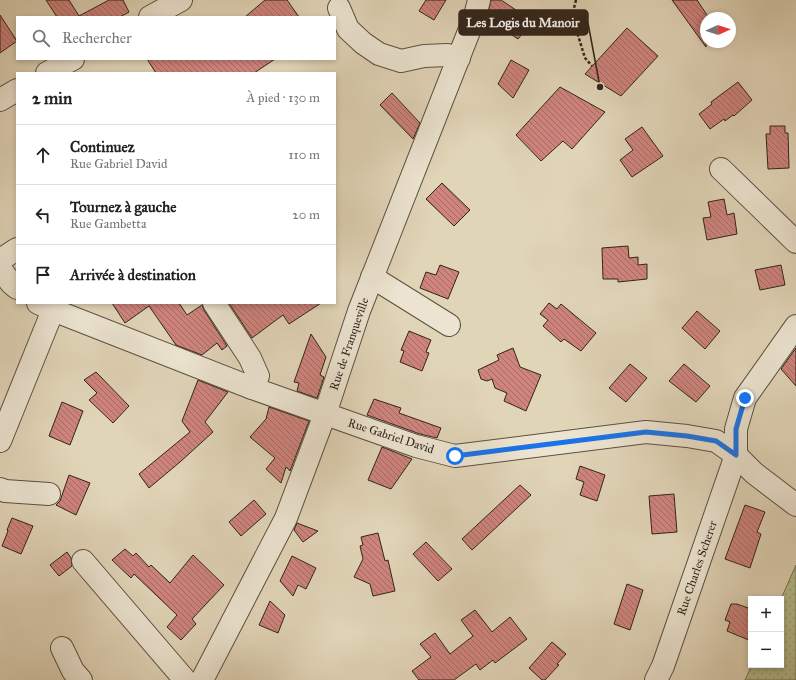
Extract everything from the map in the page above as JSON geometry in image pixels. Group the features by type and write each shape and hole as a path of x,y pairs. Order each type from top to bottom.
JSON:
{"street":[{"path":"152,16 181,0"},
{"name":"Rue de Franqueville","path":"202,680 286,518 325,414 359,311 459,58 475,16 479,0"},
{"path":"339,8 348,29 363,43 379,54 401,61 424,56 447,55 459,58"},
{"path":"50,72 71,60"},
{"path":"721,169 796,242"},
{"path":"0,260 16,250"},
{"path":"0,268 16,287"},
{"path":"372,277 449,325"},
{"path":"215,304 250,358 258,376 252,388"},
{"name":"Rue Gabriel David","path":"0,441 46,307 252,388 416,446 455,456 646,432 687,436 716,441 736,455 754,473 796,505"},
{"name":"Rue Charles Scherer","path":"656,680 664,666 736,455 736,429 745,398 796,326"},
{"path":"0,489 6,491 49,494"},
{"path":"83,560 185,680"},
{"path":"62,648 73,671 81,680"}],"path":[{"path":"576,0 572,16 585,58 592,66"}],"green space":[{"path":"796,565 796,680 745,680 751,668 784,668 784,596 782,596"}],"building":[{"path":"46,0 69,0 79,16 56,16"},
{"path":"109,0 123,0 129,12 122,16 79,16"},
{"path":"265,0 287,0 298,16 246,16"},
{"path":"426,0 446,0 434,20 419,11"},
{"path":"491,0 501,0 525,16 521,22 528,27 518,39 487,18"},
{"path":"672,0 697,0 705,12 700,12 700,39"},
{"path":"0,15 16,42 0,53"},
{"path":"627,28 658,56 621,96 585,74"},
{"path":"148,60 274,60 256,72 155,72"},
{"path":"511,60 529,70 513,98 498,84"},
{"path":"738,82 752,100 734,116 733,115 725,121 724,119 710,129 699,114 712,104 711,102"},
{"path":"560,87 605,112 572,149 563,141 541,161 516,135"},
{"path":"392,93 420,123 413,139 380,105"},
{"path":"770,126 785,126 785,133 788,133 789,168 768,169 766,134 770,134"},
{"path":"642,127 663,156 632,177 620,160 633,150 625,139"},
{"path":"442,183 470,210 454,226 426,199"},
{"path":"724,199 727,215 734,213 737,234 707,240 703,218 711,217 708,202"},
{"path":"628,246 629,258 638,257 638,265 647,264 647,279 618,282 618,279 603,279 602,248"},
{"path":"440,265 459,272 448,299 420,288 426,272 436,275"},
{"path":"781,265 785,285 760,290 755,270"},
{"path":"549,303 557,309 561,304 596,333 581,351 564,339 561,342 543,326 548,320 540,314"},
{"path":"113,304 180,304 187,315 202,305 227,346 222,350 217,343 202,355 176,345 149,306 125,323"},
{"path":"230,304 319,304 289,324 283,315 252,338"},
{"path":"697,311 720,331 705,349 682,328"},
{"path":"409,331 431,340 426,352 429,353 422,371 400,362 404,351 401,350"},
{"path":"311,334 326,357 320,375 324,377 317,398 297,391 299,383 294,382"},
{"path":"513,348 520,367 541,375 526,411 504,401 507,393 495,388 492,379 487,381 481,379 478,370 499,360 497,355"},
{"path":"796,348 796,386 781,369"},
{"path":"630,364 647,378 626,402 609,388"},
{"path":"684,364 710,386 696,402 669,381"},
{"path":"96,372 129,406 113,423 89,400 97,393 84,380"},
{"path":"198,380 228,392 205,422 213,432 149,488 139,474 190,432 182,421"},
{"path":"374,399 401,408 399,413 441,428 437,438 420,434 367,415"},
{"path":"62,402 83,411 70,445 49,436"},
{"path":"269,407 309,421 290,471 286,467 281,483 266,469 275,458 250,437 266,419"},
{"path":"382,447 412,459 391,489 368,480"},
{"path":"580,466 605,475 597,501 580,495 584,482 576,479"},
{"path":"69,475 90,483 76,515 56,505 60,501"},
{"path":"520,485 531,495 472,550 462,539"},
{"path":"674,494 677,532 652,534 649,496"},
{"path":"254,500 266,514 241,536 229,522"},
{"path":"745,505 765,512 757,532 761,534 750,568 725,559"},
{"path":"12,518 33,526 21,554 2,546"},
{"path":"297,523 318,531 303,542 294,530"},
{"path":"378,533 385,561 388,560 395,591 373,596 370,584 354,577 363,559 360,546 363,545 361,537"},
{"path":"426,542 452,569 438,581 413,554"},
{"path":"125,549 133,556 136,553 149,567 151,565 170,583 193,555 224,585 192,619 196,624 181,640 167,627 177,615 134,574 131,578 112,560"},
{"path":"67,552 71,558 72,566 59,576 50,565"},
{"path":"292,556 316,568 306,589 298,585 293,596 280,581"},
{"path":"627,584 643,590 630,630 614,624"},
{"path":"270,601 285,615 278,633 259,625"},
{"path":"731,604 737,604 748,608 748,640 727,631 730,622 725,620"},
{"path":"475,610 492,632 510,617 527,639 495,663 493,660 480,670 476,664 454,680 419,680 412,671 431,657 420,644 435,633 450,654 473,636 461,620"},
{"path":"552,642 566,654 557,664 559,665 545,680 542,680 529,668"}],"place":[{"name":"Les Logis du Manoir","path":"600,87"}],"route":[{"path":"455,456 646,432 687,436 716,441 736,455 736,429 745,398"}]}
